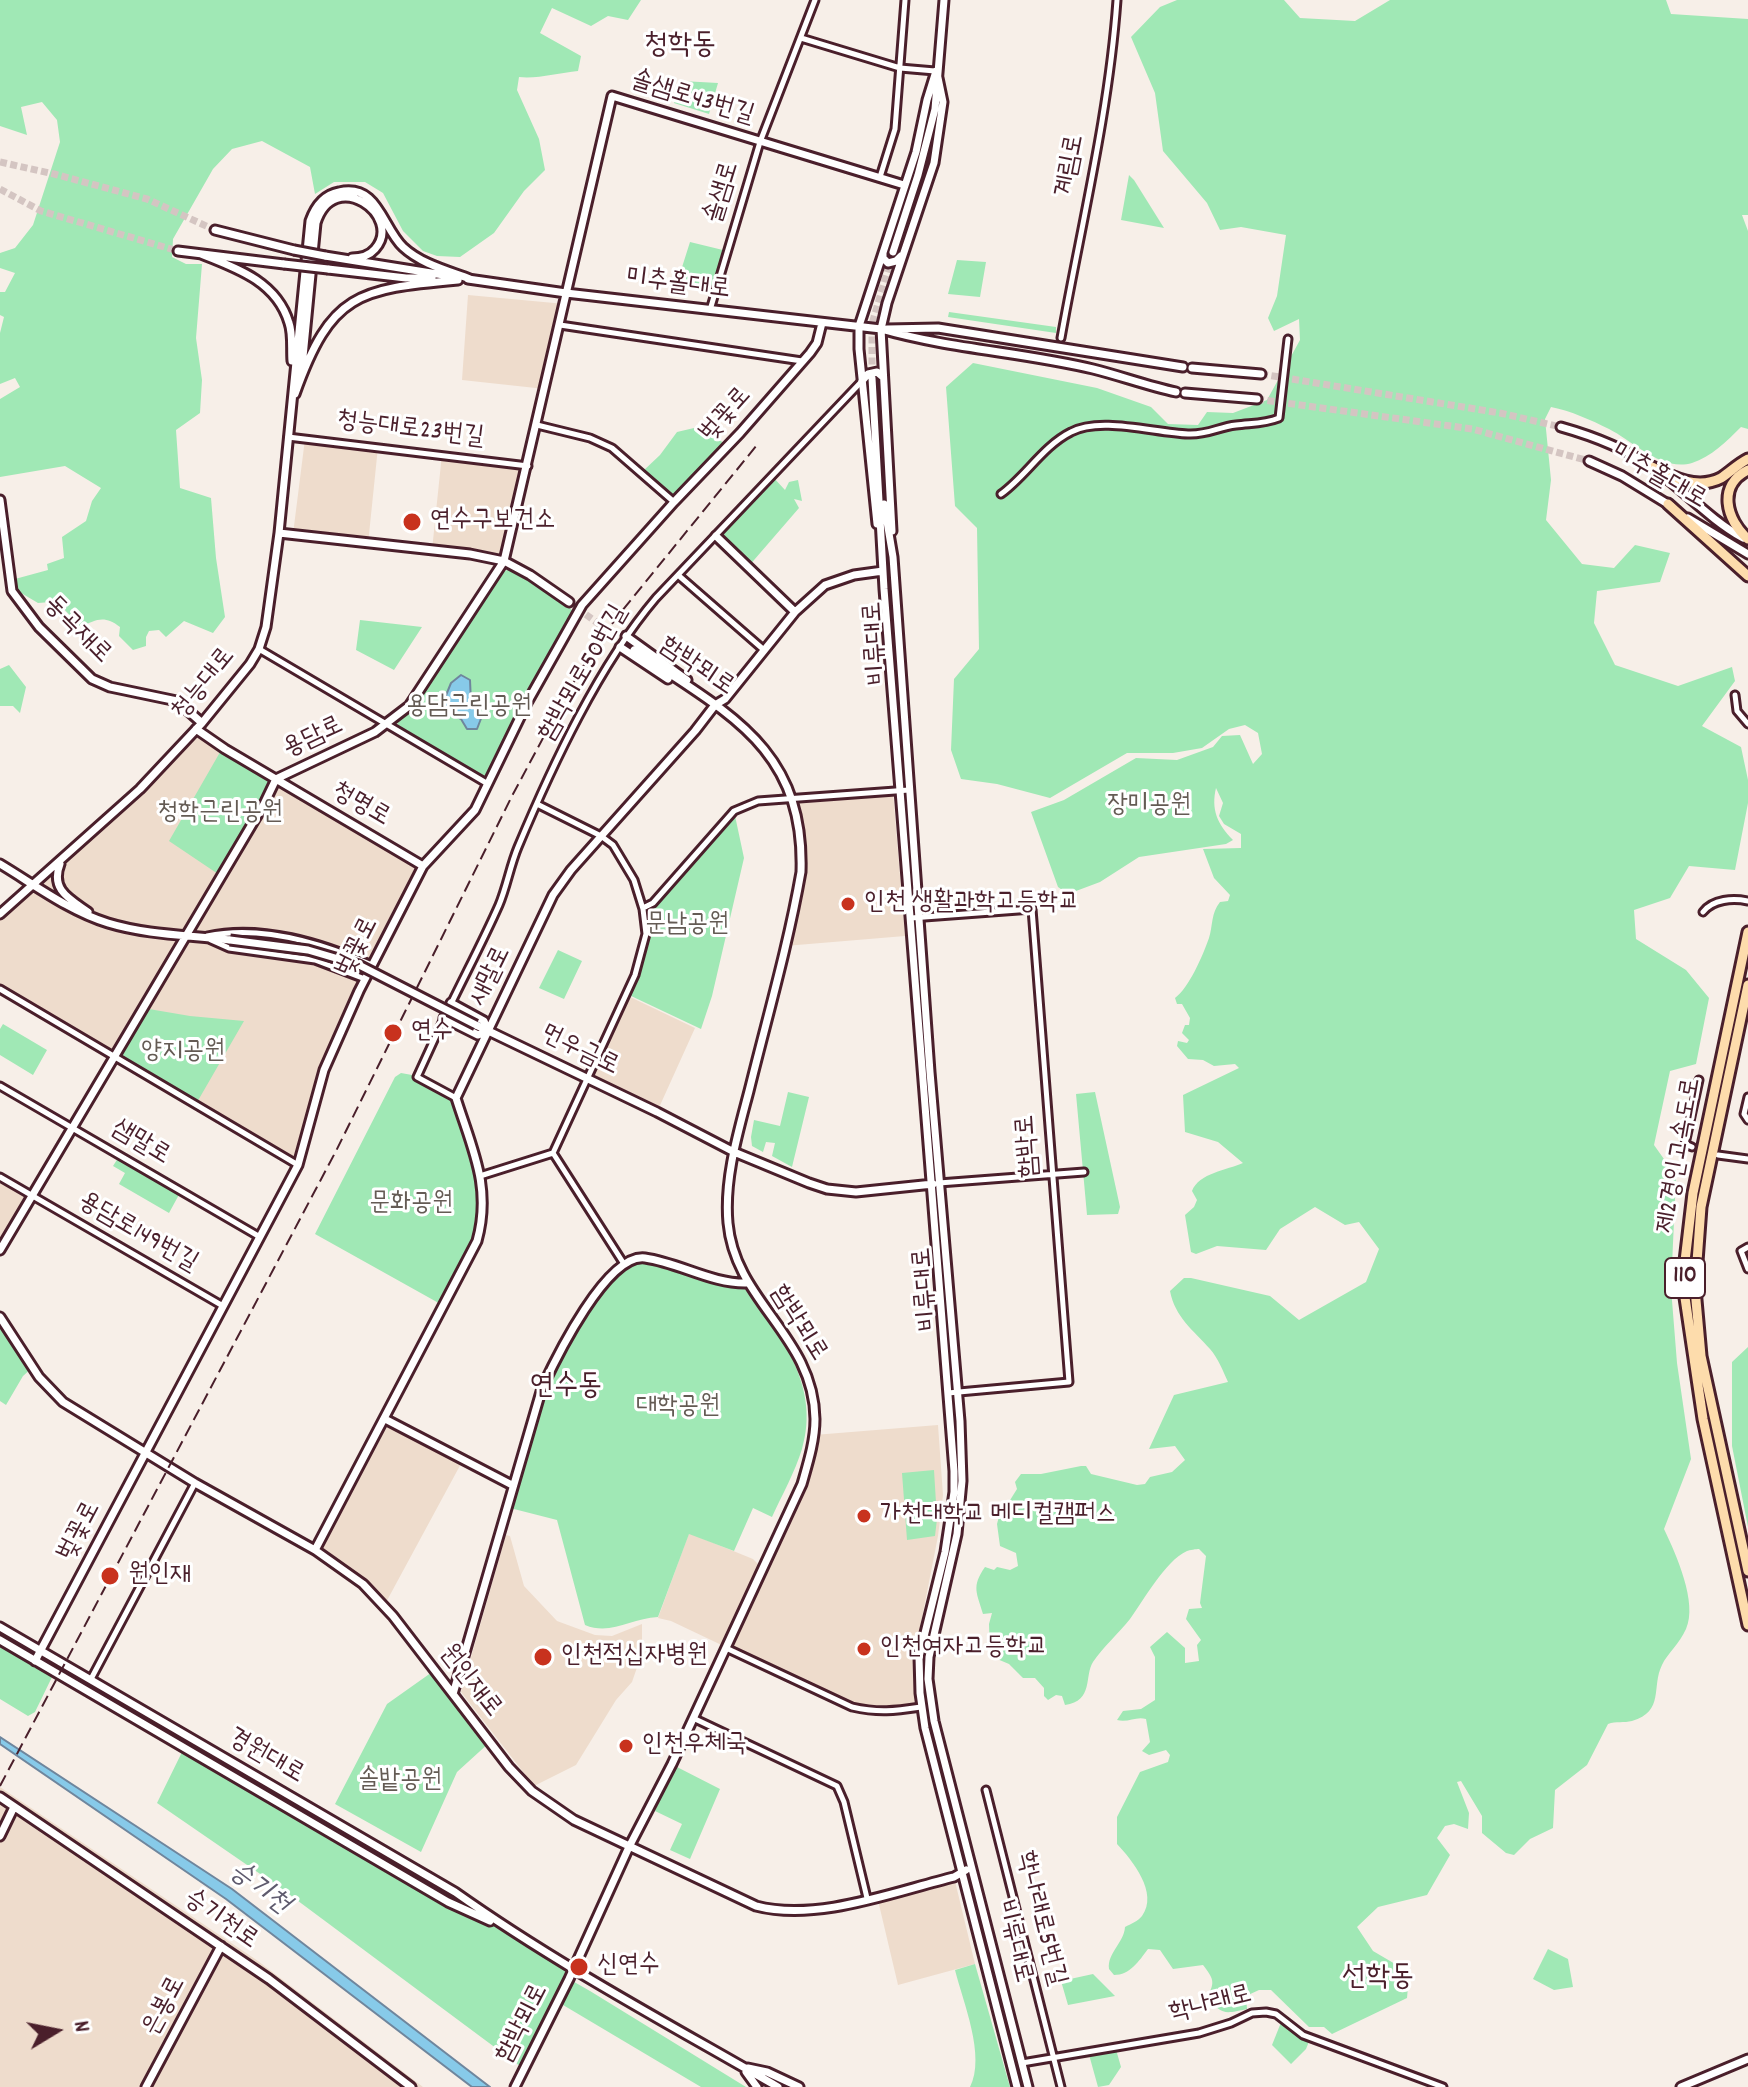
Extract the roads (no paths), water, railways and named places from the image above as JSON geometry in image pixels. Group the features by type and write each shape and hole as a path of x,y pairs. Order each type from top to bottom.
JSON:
{"highway":[{"path":"1652,467 1681,480 1705,482 1721,477 1748,459"},
{"path":"1748,470 1732,483 1728,505 1735,526 1748,540"},
{"path":"1668,504 1743,571"},
{"name":"제2경인고속도로","path":"1748,932 1693,1193 1684,1291 1703,1419 1748,1625"},
{"name":"제2경인고속도로","path":"1748,985 1701,1207 1695,1289 1703,1371 1748,1571"}],"main road":[{"path":"893,252 931,122 944,0"},
{"path":"882,556 872,491 859,326 917,148 936,71"},
{"path":"893,557 881,329 934,163 943,102 936,71"},
{"name":"솔샘로43번길","path":"612,96 904,185"},
{"name":"용담로","path":"0,1250 276,779 350,745 388,723 409,706 504,561 612,96"},
{"path":"292,403 310,221 313,212 326,197 344,191 364,194 378,207 402,247 416,257 470,279"},
{"path":"292,403 303,357 319,213 338,198 356,198 370,206 379,220 380,243 371,253 358,258 325,256"},
{"name":"미추홀대로","path":"215,230 325,256 470,279 881,329 931,342 1093,369 1180,392 1257,399"},
{"name":"미추홀대로","path":"178,251 406,278 470,279"},
{"path":"883,251 883,258 892,263 905,251"},
{"path":"201,254 253,276 283,307 290,326 292,403"},
{"path":"292,403 318,337 333,316 357,299 393,287 470,279"},
{"name":"벚꽃로","path":"35,1661 298,1165 324,1070 365,979 423,866 475,810 528,701 576,613 802,361 817,343 822,323"},
{"name":"미추홀대로","path":"881,329 906,326 938,328 1187,368 1261,374"},
{"path":"862,381 872,372 877,372 884,379"},
{"name":"비류대로","path":"872,378 880,474 883,571 920,917 953,1392 954,1492 945,1552 921,1642 921,1707 1017,2087"},
{"name":"청능대로","path":"0,914 140,789 199,726 259,649 266,627 279,533 292,403"},
{"name":"미추홀대로","path":"1561,427 1594,436 1652,467 1719,523 1748,540"},
{"name":"미추홀대로","path":"1589,461 1622,476 1748,554"},
{"name":"비류대로","path":"880,474 893,557 911,918 929,1184 962,1481 957,1534 931,1639 928,1679 934,1721 1028,2087"},
{"name":"동곡재로","path":"0,500 3,550 15,597 39,627 85,674 100,684 177,701 199,726"},
{"path":"279,533 470,554 504,561 569,602"},
{"path":"716,536 795,612"},
{"name":"새말로","path":"456,1098 553,895 715,705 725,699 795,612 825,585 854,575 883,571"},
{"path":"626,636 708,696 715,705"},
{"path":"620,647 704,703 715,705"},
{"name":"함박뫼로","path":"515,2087 802,1484 813,1444 815,1421 814,1398 802,1362 738,1266 727,1208 734,1152 801,872 800,830 793,800 784,776 745,727 634,650"},
{"name":"청명로","path":"199,726 210,740 423,866"},
{"path":"61,859 56,875 59,889 96,918"},
{"name":"먼우금로","path":"0,864 96,918 142,930 308,950 359,965 734,1152 827,1189 864,1191 939,1183"},
{"path":"444,1018 478,1035 488,1031 484,1021 451,1003"},
{"path":"315,1550 477,1241 484,1203 480,1176 456,1098"},
{"path":"453,1694 542,1388 558,1353 608,1277 632,1258 642,1257 729,1283 747,1283"},
{"name":"원인재로","path":"0,1317 39,1377 63,1402 195,1483 315,1550 343,1568 378,1598 509,1767 532,1791 574,1820 756,1906 776,1911 806,1912 867,1898 972,1867"},
{"path":"385,1419 512,1485"},
{"name":"경원대로","path":"0,1627 455,1892 572,1969 778,2087"},
{"name":"경원대로","path":"0,1640 448,1902 507,1929"},
{"name":"승기천로","path":"0,1797 221,1946 411,2087"},
{"path":"0,1836 14,1807"},
{"name":"은봉로","path":"146,2087 221,1946"},
{"path":"1681,2087 1748,2059"},
{"path":"742,2067 757,2087"},
{"path":"742,2067 767,2072 799,2087"}],"street":[{"name":"솔샘로","path":"710,310 760,142 815,0"},
{"path":"880,178 895,129 905,0"},
{"name":"계림로","path":"1061,338 1101,126 1117,0"},
{"path":"801,38 900,68 936,71"},
{"path":"560,325 802,361"},
{"path":"1001,494 1073,430 1116,426 1207,434 1234,425 1279,418 1288,339"},
{"name":"함박뫼로50번길","path":"456,1098 417,1077 500,902 516,850 537,804 565,745 626,636 656,598 862,381"},
{"path":"537,425 590,438 612,448 674,502"},
{"name":"청능대로23번길","path":"287,437 528,466"},
{"path":"678,575 765,651"},
{"path":"259,649 488,784"},
{"path":"1735,695 1737,711 1748,724"},
{"path":"643,909 653,903 734,811 758,801 905,791"},
{"path":"480,1176 553,1153 638,968 646,934 643,909 634,880 613,845 537,804"},
{"path":"1703,912 1708,905 1719,902 1748,901"},
{"name":"함박로","path":"911,918 1032,909 1069,1382 953,1392"},
{"name":"먼우금로","path":"202,937 230,931 312,942 372,965"},
{"name":"먼우금로","path":"202,937 229,948 312,959 365,979"},
{"path":"0,989 298,1165"},
{"path":"1692,1147 1685,1144 1699,1080"},
{"name":"샘말로","path":"0,1086 260,1237"},
{"path":"1748,1097 1744,1114 1748,1120"},
{"path":"553,1153 624,1264"},
{"path":"1718,1155 1748,1159"},
{"path":"939,1183 1084,1172"},
{"name":"용담로149번길","path":"0,1177 223,1306"},
{"path":"1748,1247 1741,1251 1748,1269"},
{"path":"91,1679 195,1483"},
{"path":"726,1648 852,1707 895,1713 921,1707"},
{"path":"693,1718 837,1786 844,1802 867,1898"},
{"name":"학나래로5번길","path":"986,1790 1061,2087"},
{"name":"학나래로","path":"1022,2063 1199,2033 1252,2013 1266,2012 1276,2014 1303,2035 1440,2087"}],"water":[{"path":"461,675 470,680 471,703 482,716 477,729 467,729 461,719 442,705 451,683"},
{"path":"0,1737 232,1889 490,2087 472,2087 226,1899 0,1744"}],"tunnel":[{"path":"0,162 147,199 215,230"},
{"path":"0,189 41,211 178,251"},
{"path":"872,375 872,324 893,252"},
{"path":"1261,374 1500,413 1561,427"},
{"path":"1257,399 1472,429 1589,461"},
{"path":"569,602 634,650"}],"railway":[{"path":"0,1786 336,1151 512,796 565,697 617,617 757,445"}],"place":[{"name":"연수구보건소","path":"412,522"},
{"name":"인천 생활과학고등학교","path":"848,904"},
{"name":"연수","path":"393,1033"},
{"name":"가천대학교 메디컬캠퍼스","path":"864,1516"},
{"name":"원인재","path":"110,1576"},
{"name":"인천여자고등학교","path":"864,1649"},
{"name":"인천적십자병원","path":"543,1657"},
{"name":"인천우체국","path":"626,1746"},
{"name":"신연수","path":"579,1967"}],"district":[{"name":"청학동","path":"680,48"},
{"name":"연수동","path":"566,1389"},
{"name":"선학동","path":"1378,1980"}],"park label":[{"name":"용담근린공원","path":"469,708"},
{"name":"장미공원","path":"1149,807"},
{"name":"청학근린공원","path":"220,814"},
{"name":"문남공원","path":"687,926"},
{"name":"양지공원","path":"183,1053"},
{"name":"문화공원","path":"411,1205"},
{"name":"대학공원","path":"678,1408"},
{"name":"솔밭공원","path":"400,1782"}],"water label":[{"name":"승기천","path":"258,1890"}]}
